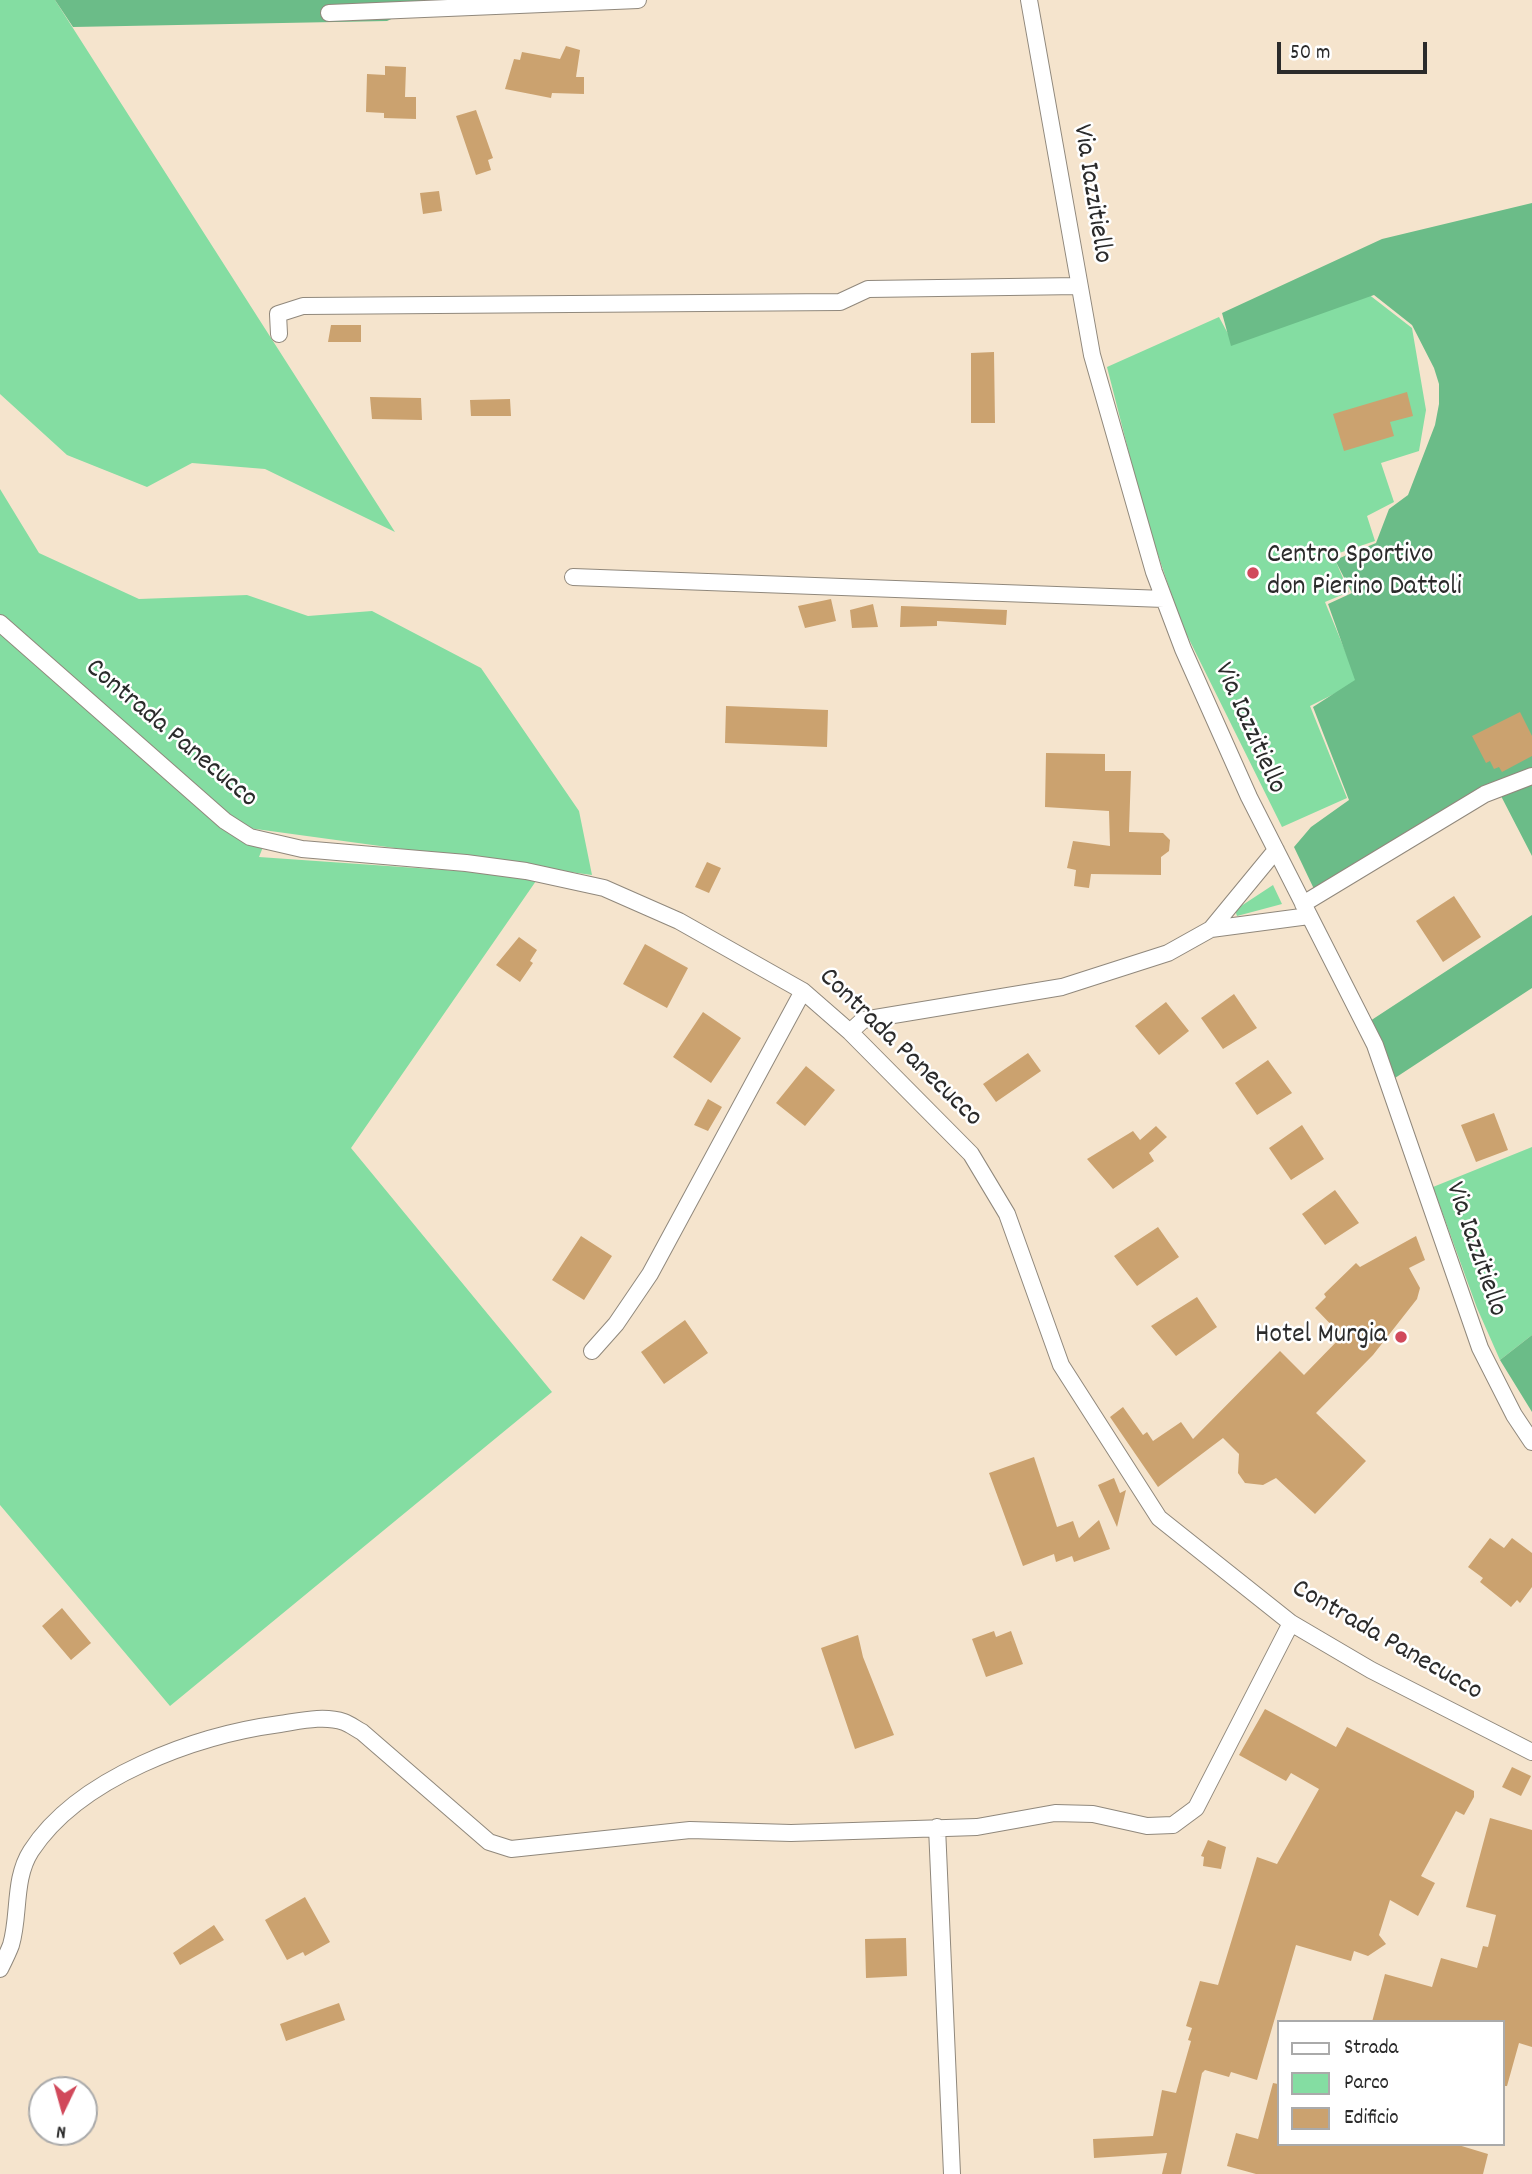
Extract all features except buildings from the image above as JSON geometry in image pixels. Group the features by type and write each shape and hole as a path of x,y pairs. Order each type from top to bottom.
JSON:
{"street":[{"path":"329,13 638,0"},
{"name":"Via Iazzitiello","path":"1029,0 1092,355 1124,472 1164,599 1205,698 1276,850 1375,1045 1480,1348 1514,1415 1532,1442"},
{"path":"279,334 278,314 303,306 840,302 867,289 1079,286"},
{"path":"573,577 1164,599"},
{"name":"Contrada Panecucco","path":"0,623 225,821 250,837 328,853 393,855 526,871 604,888 679,921 803,991 850,1032 971,1154 1007,1214 1061,1365 1159,1518 1291,1623 1371,1670 1532,1752"},
{"path":"850,1032 863,1020 1062,987 1168,953 1211,929 1306,910 1485,794 1532,776"},
{"path":"1211,929 1276,850"},
{"path":"592,1351 616,1324 650,1274 803,991"},
{"path":"0,1969 11,1943 19,1884 30,1853 55,1823 103,1784 162,1754 244,1729 314,1719 343,1721 362,1732 489,1842 511,1849 690,1830 791,1833 977,1827 1055,1813 1093,1814 1147,1826 1173,1825 1196,1808 1291,1623"},
{"path":"937,1827 952,2174"}],"green space":[{"path":"0,0 55,0 395,532 265,469 192,463 147,487 67,455 0,394"},
{"path":"55,0 433,0 387,21 73,27"},
{"path":"1532,203 1532,769 1314,889 1294,847 1311,827 1349,800 1313,707 1355,680 1328,604 1352,593 1335,560 1376,543 1389,509 1408,495 1435,425 1439,384 1434,368 1412,325 1374,295 1231,346 1222,313 1382,239"},
{"name":"Centro Sportivo don Pierino Dattoli","path":"1363,290 1412,328 1426,410 1419,451 1381,463 1394,502 1367,516 1375,541 1333,555 1349,592 1325,602 1358,682 1310,706 1347,798 1282,827 1181,623 1145,516 1107,367 1219,317 1232,341"},
{"path":"0,489 39,553 139,599 247,595 308,616 372,611 481,668 579,811 592,875 241,827 0,615"},
{"path":"0,625 263,847 259,857 488,873 536,881 351,1148 552,1392 170,1706 0,1505"},
{"path":"1532,785 1532,856 1501,796"},
{"path":"1273,885 1282,904 1237,916 1235,910"},
{"path":"1532,915 1532,988 1395,1078 1370,1021"},
{"path":"1532,1147 1532,1335 1500,1360 1477,1308 1433,1187"},
{"path":"1532,1335 1532,1412 1500,1360"}],"place":[{"name":"Centro Sportivo don Pierino Dattoli","path":"1253,573"},
{"name":"Hotel Murgia","path":"1401,1337"}]}
